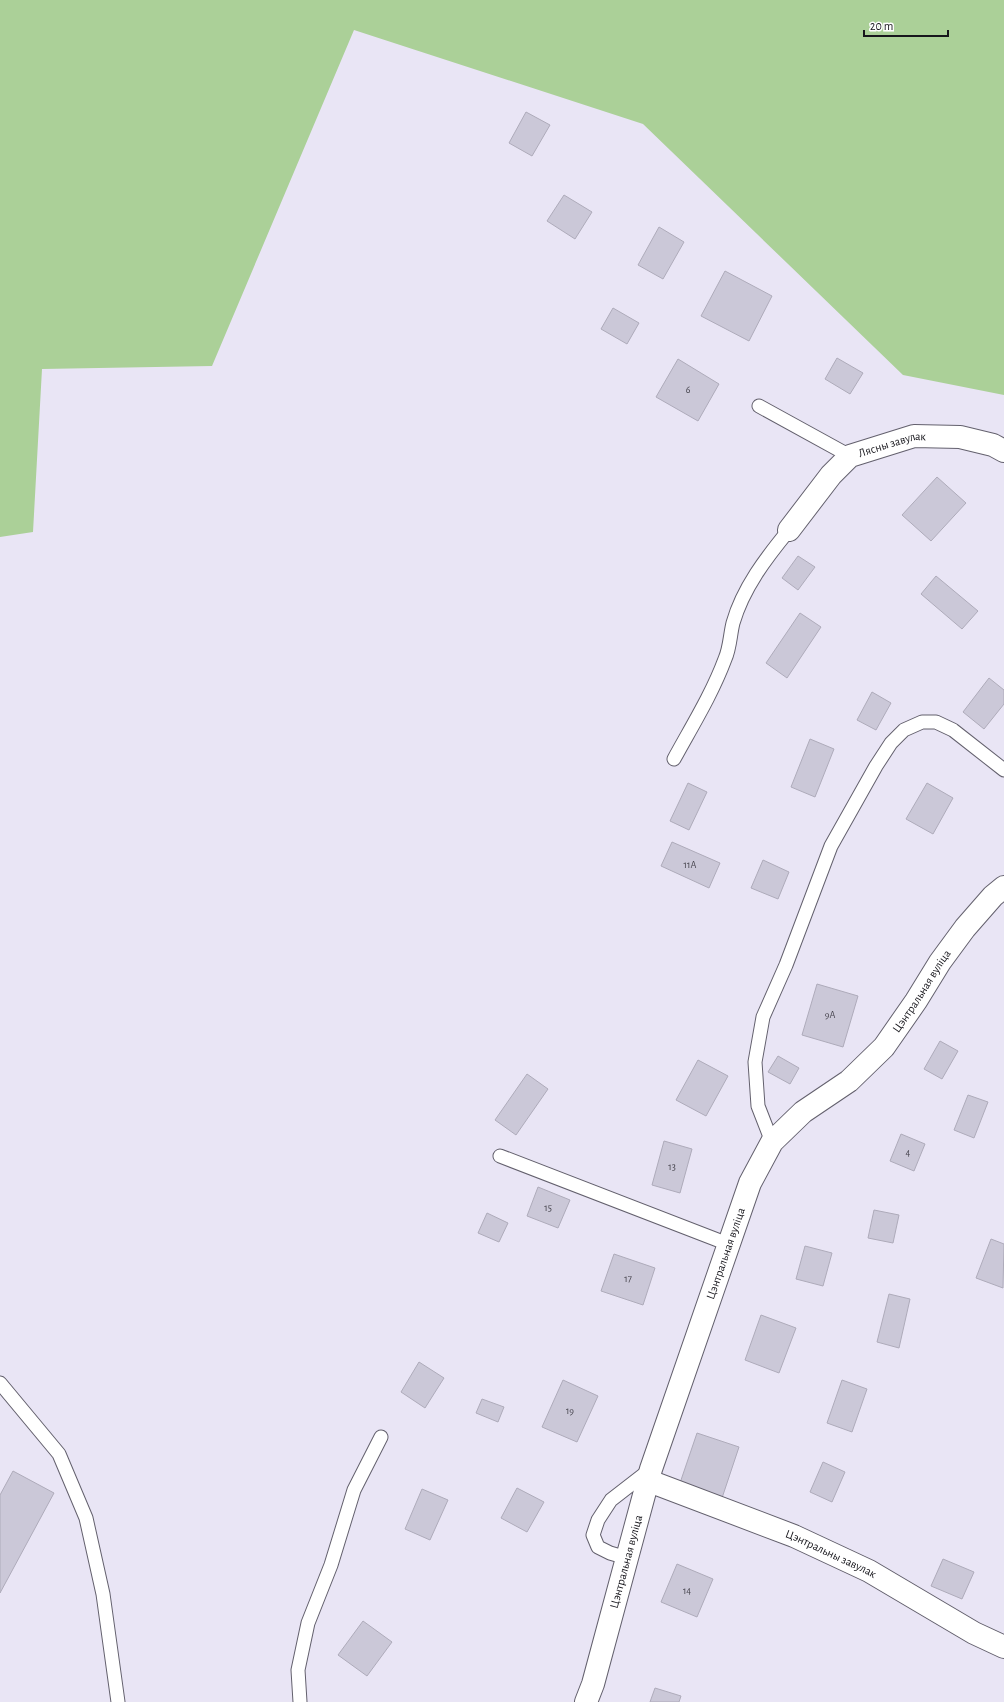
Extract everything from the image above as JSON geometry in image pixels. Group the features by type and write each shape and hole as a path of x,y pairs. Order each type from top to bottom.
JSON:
{"street":[{"name":"Лясны завулак","path":"788,530 831,475 850,456 914,436 960,437 993,445 1004,451"},
{"name":"Цэнтральная вуліца","path":"586,1702 593,1684 650,1475 750,1183 772,1142 803,1112 849,1081 884,1047 916,1001 940,962 965,928 993,896 1004,887"},
{"name":"Цэнтральны завулак","path":"650,1475 794,1536 869,1571 974,1633 1004,1647"}],"lane":[{"path":"759,406 850,456"},
{"path":"674,759 712,692 726,657 733,623 746,592 761,565 788,530"},
{"path":"772,1142 758,1106 755,1062 763,1017 786,965 832,846 876,766 891,743 904,730 922,722 936,722 953,730 1004,770"},
{"path":"500,1156 728,1244"},
{"path":"0,1383 59,1454 86,1518 103,1594 118,1702"},
{"path":"300,1702 298,1670 308,1623 330,1565 354,1490 381,1436"},
{"path":"627,1558 610,1553 598,1547 593,1535 598,1520 611,1500 650,1475"}],"green space":[{"path":"0,0 1004,0 1004,395 903,375 643,124 354,30 212,366 42,369 33,532 0,537"}],"building":[{"path":"526,112 550,125 532,156 509,143"},
{"path":"564,195 592,212 575,239 547,221"},
{"path":"659,227 684,242 663,279 638,265"},
{"path":"725,271 772,296 749,341 701,316"},
{"path":"613,308 639,323 627,344 601,329"},
{"path":"837,358 863,373 850,394 825,379"},
{"path":"678,359 719,384 698,421 656,397"},
{"path":"937,477 966,503 931,541 902,515"},
{"path":"798,556 815,567 798,590 782,578"},
{"path":"936,576 978,611 962,629 921,594"},
{"path":"800,613 821,627 787,678 766,663"},
{"path":"989,678 1004,690 1004,704 984,729 963,712"},
{"path":"872,692 891,703 876,730 857,720"},
{"path":"810,739 834,749 815,797 791,787"},
{"path":"688,783 707,792 689,830 670,821"},
{"path":"927,783 953,798 933,834 906,819"},
{"path":"672,842 720,863 709,888 661,866"},
{"path":"763,860 789,872 778,899 751,888"},
{"path":"817,984 858,996 843,1047 802,1035"},
{"path":"940,1041 958,1051 942,1079 924,1069"},
{"path":"778,1056 799,1068 790,1084 768,1072"},
{"path":"698,1060 728,1076 706,1116 676,1100"},
{"path":"527,1074 548,1089 516,1135 495,1120"},
{"path":"968,1095 988,1102 974,1138 954,1130"},
{"path":"901,1134 925,1144 914,1171 890,1161"},
{"path":"664,1141 692,1149 680,1193 652,1185"},
{"path":"538,1187 570,1200 558,1228 527,1216"},
{"path":"874,1210 899,1215 893,1243 868,1238"},
{"path":"487,1213 508,1223 499,1242 478,1233"},
{"path":"991,1239 1004,1244 1003,1288 976,1278"},
{"path":"805,1246 832,1253 823,1286 796,1279"},
{"path":"614,1254 655,1268 643,1305 601,1291"},
{"path":"889,1294 910,1299 899,1348 877,1342"},
{"path":"761,1315 796,1328 779,1373 745,1360"},
{"path":"419,1362 444,1378 425,1408 401,1392"},
{"path":"563,1380 598,1396 577,1442 542,1427"},
{"path":"842,1380 867,1389 852,1432 827,1423"},
{"path":"482,1399 504,1407 498,1422 476,1413"},
{"path":"697,1433 739,1447 722,1498 680,1483"},
{"path":"823,1462 845,1472 832,1502 810,1492"},
{"path":"13,1471 54,1493 0,1593 0,1495"},
{"path":"517,1488 544,1502 527,1532 501,1518"},
{"path":"422,1489 448,1500 430,1540 405,1529"},
{"path":"943,1559 974,1572 962,1599 931,1586"},
{"path":"677,1564 713,1579 697,1617 661,1602"},
{"path":"363,1621 392,1642 367,1676 338,1655"},
{"path":"655,1688 681,1696 679,1702 650,1702"}]}
